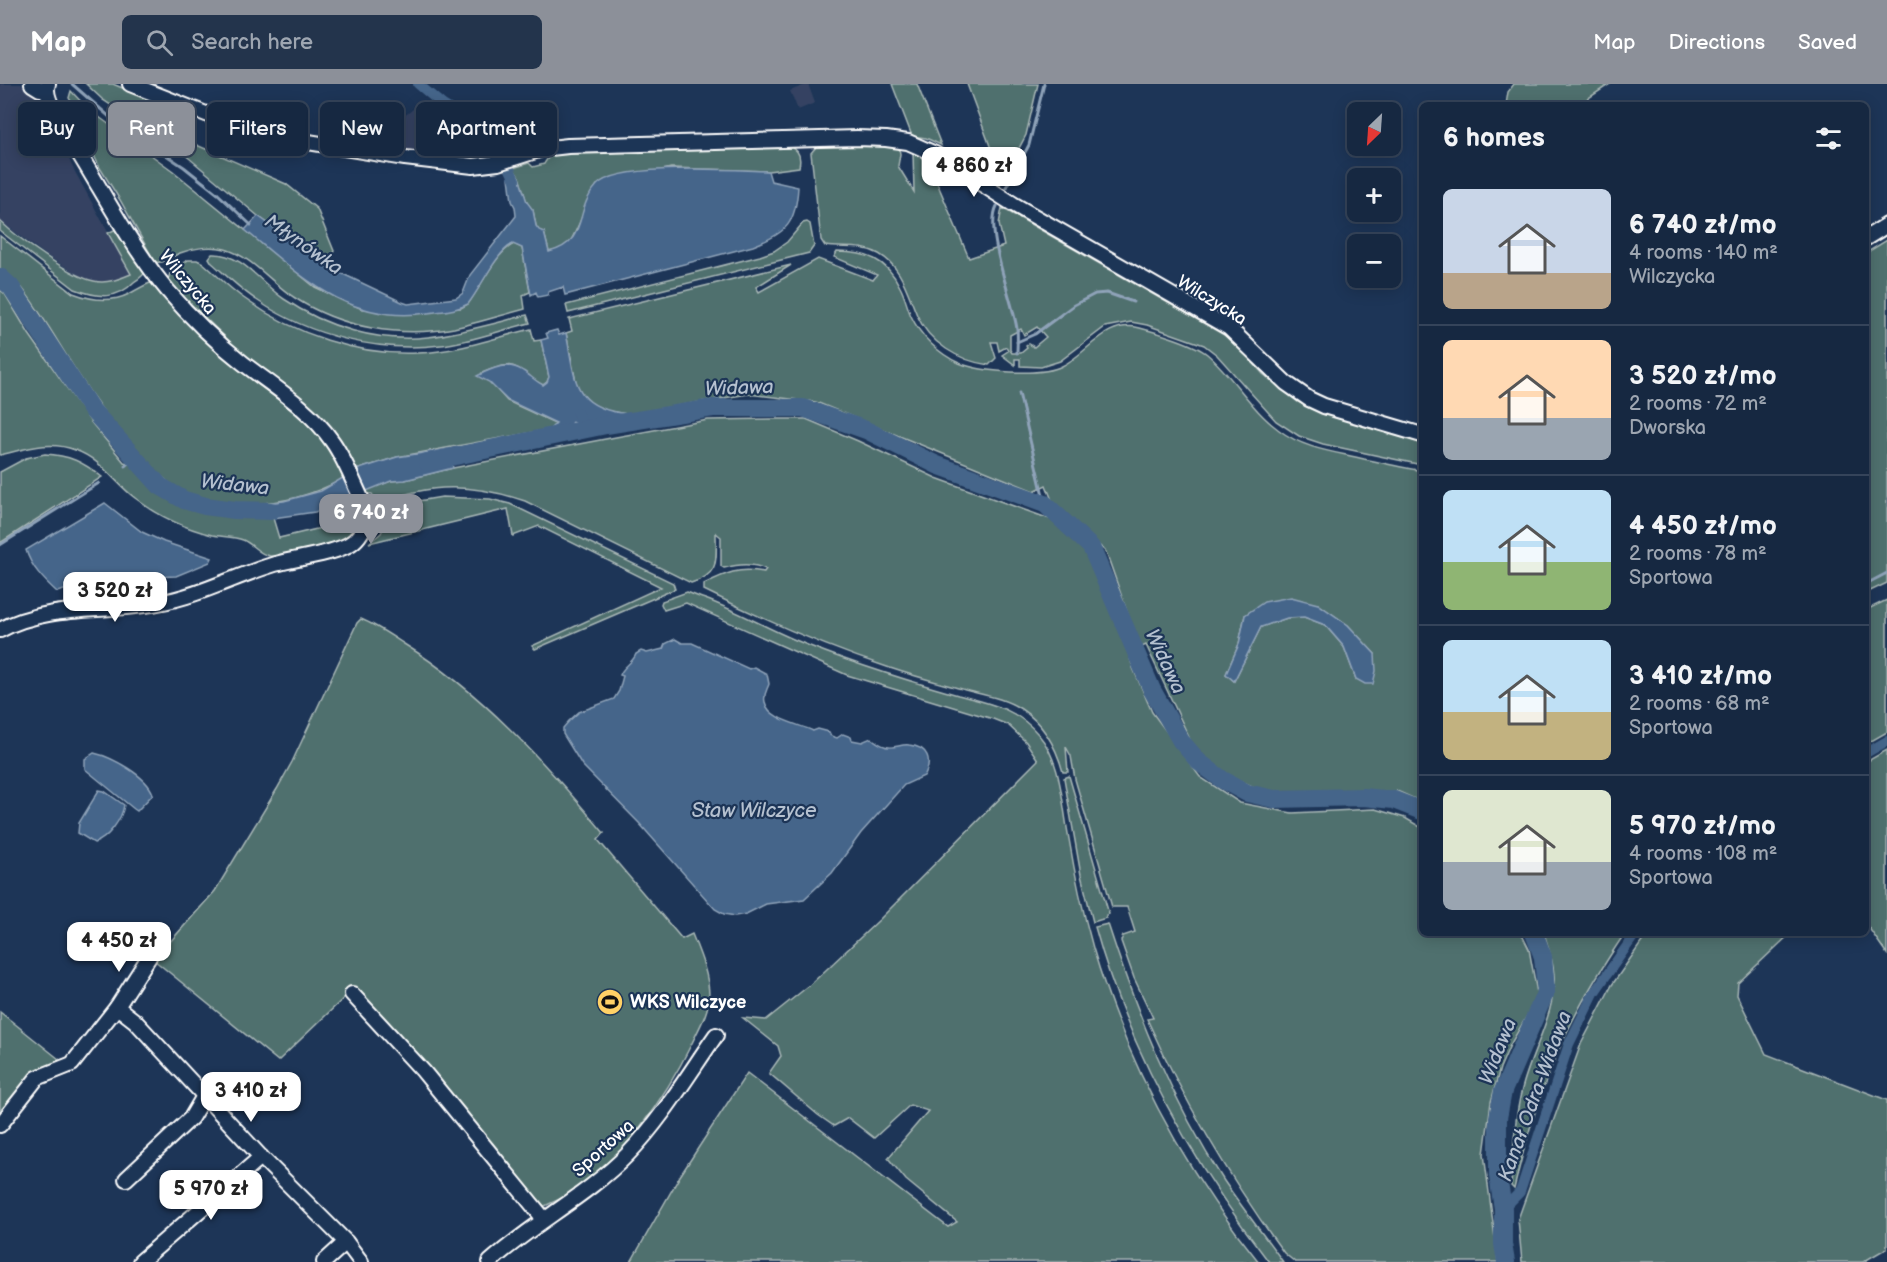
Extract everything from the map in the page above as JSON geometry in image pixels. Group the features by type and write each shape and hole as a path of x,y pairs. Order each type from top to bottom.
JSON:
{"street":[{"path":"32,84 40,89 47,87"},
{"name":"Wilczycka","path":"130,84 238,127 291,140 473,166 498,163 542,149 568,146 886,139 908,142 924,148 1013,204 1229,328 1286,383 1309,399 1324,406 1419,434"},
{"name":"Wilczycka","path":"0,630 36,617 65,612 155,604 188,596 273,565 350,544 361,533 366,516 347,468 331,439 299,405 214,339 191,317 155,274 128,237 73,144 55,112 47,87"},
{"path":"1869,236 1887,225"},
{"path":"0,1125 37,1078 72,1064 117,1007 149,957"},
{"path":"352,994 423,1071 544,1219"},
{"path":"117,1007 135,1021 261,1157 346,1242 361,1262"},
{"name":"Sportowa","path":"490,1262 589,1187 627,1155 649,1131 716,1035"},
{"path":"126,1179 191,1118 204,1096"},
{"path":"140,1262 261,1157"},
{"path":"324,1262 346,1242"}],"shaded area":[{"path":"0,84 21,84 39,102 18,102 18,156 68,156 131,274 108,282 95,282 83,278 46,255 0,221"},
{"path":"808,84 815,103 798,110 790,91"},
{"path":"416,107 416,153 404,151 404,116"},
{"path":"443,156 480,156 467,159"}],"green space":[{"path":"86,84 113,84 155,102 108,103"},
{"path":"892,84 917,84 941,145 926,138 912,136"},
{"path":"967,84 1038,84 1026,135 1000,184 993,182 990,146"},
{"path":"1514,84 1610,84 1583,102 1506,102 1508,92"},
{"path":"71,91 81,102 71,102 69,98"},
{"path":"96,115 108,124 108,156 152,156 315,287 362,309 461,308 468,304 501,254 514,244 522,248 530,292 523,295 525,309 454,328 434,331 392,331 351,323 313,308 286,292 253,264 225,249 196,248 165,261 155,262 94,156"},
{"path":"195,144 207,150 207,156 222,156 286,184 317,209 334,251 326,266 258,216 187,156 195,156"},
{"path":"884,144 899,148 898,166 914,192 913,152 927,159 969,258 1004,246 999,224 1002,208 1233,340 1263,374 1298,402 1335,416 1419,441 1419,464 1323,444 1299,436 1276,421 1217,355 1204,345 1147,325 1131,322 1105,327 1060,361 1041,367 1020,366 1020,359 1015,359 1015,365 1002,355 1008,351 1006,347 999,351 997,342 991,342 996,358 989,365 956,355 937,342 922,325 903,281 887,259 866,249 825,246 821,240 811,153 816,147","holes":["1037,327 1046,337 1034,347 1029,344 1021,353 1012,353 1010,335 1021,329 1024,335"]},
{"path":"791,147 796,150 800,160 799,167 768,171 671,168 597,185 570,242 565,247 549,252 544,232 539,231 536,226 533,210 527,203 519,177 513,168 529,163 533,167 544,164 551,156 557,156 557,153 563,151"},
{"path":"0,221 59,265 84,278 99,282 131,274 108,233 116,229 145,272 142,277 121,292 107,296 83,292 75,289 0,231"},
{"path":"803,223 810,224 814,246 809,253 568,313 566,305 774,251 787,242"},
{"path":"0,236 73,293 101,300 115,299 150,283 154,284 224,359 309,425 335,457 345,478 300,496 270,503 222,502 178,489 139,454 113,423 90,393 22,288 0,272"},
{"path":"1887,240 1887,583 1869,592 1869,251"},
{"path":"837,252 857,254 882,264 895,277 911,316 925,338 938,350 959,363 981,369 1011,372 1052,369 1072,360 1098,339 1117,328 1140,328 1185,342 1207,354 1269,422 1299,442 1331,452 1419,470 1419,801 1397,791 1263,791 1226,774 1194,748 1146,645 1140,648 1106,552 1052,500 1046,485 1034,491 816,402 748,394 627,414 602,410 590,403 577,387 566,333 572,331 569,319 791,265 756,287 759,292 818,259 873,280 877,275 834,257","holes":["1318,604 1348,625 1375,654 1356,679 1344,647 1325,625 1304,617 1287,618 1261,627 1234,681 1226,674 1239,644 1245,615"]},
{"path":"212,254 233,258 251,270 276,293 300,309 353,331 391,338 409,338 466,330 527,315 530,323 474,339 441,345 393,346 345,339 300,324 258,301 212,263 209,258"},
{"path":"188,260 203,263 239,295 284,323 327,340 373,351 432,352 531,329 534,341 541,340 549,377 547,382 543,385 516,367 510,366 494,368 482,373 507,401 557,424 550,429 397,457 356,470 248,359 170,284 168,280 171,270"},
{"path":"0,290 5,294 29,334 90,421 124,462 134,465 167,497 195,511 229,517 273,518 279,538 325,527 355,513 358,503 359,518 355,529 340,541 285,556 266,555 243,540 212,535 162,516 127,492 100,465 75,450 47,446 0,455"},
{"path":"806,419 936,478 1058,522 1090,557 1152,712 1200,777 1240,803 1292,813 1375,809 1405,818 1419,826 1419,936 1522,936 1529,949 1537,993 1500,1068 1491,1102 1484,1154 1498,1262 1295,1262 1284,1253 1245,1197 1210,1140 1177,1081 1147,1019 1153,1018 1134,978 1121,941 1123,936 1135,932 1127,907 1112,907 1075,779 1071,756 1066,747 1068,772 1063,772 1048,736 1021,709 1001,699 908,674 842,651 704,590 704,584 726,574 747,570 764,572 766,569 750,565 724,568 721,566 721,537 716,533 716,558 712,570 708,575 691,583 525,501 506,495 469,488 434,489 397,496 378,503 372,494 366,494 363,491 391,481 405,480 453,468 708,420"},
{"path":"45,454 75,460 102,477 0,543 0,472 26,458"},
{"path":"442,497 490,499 510,504 673,583 675,589 535,649 532,646 661,587 539,526 513,536 508,509 369,543 381,533 395,505"},
{"path":"687,592 833,655 1011,712 1030,725 1038,734 1046,745 1057,770 1086,921 1107,991 1123,1032 1141,1073 1182,1152 1206,1190 1259,1262 631,1262 680,1176 747,1073 948,1227 957,1222 906,1180 888,1158 928,1111 910,1105 874,1138 848,1118 834,1126 769,1073 781,1056 778,1046 743,1018 766,1020 811,984 879,920 1038,760 1026,742 1008,725 847,675 686,603 664,610 662,601"},
{"path":"1887,600 1887,732 1869,742 1869,609"},
{"path":"361,619 383,630 433,663 486,706 511,730 604,833 598,840 682,939 692,934 703,965 709,996 705,1014 681,1063 655,1106 624,1147 607,1165 570,1194 541,1208 440,1081 353,987 278,1061 154,960 215,891 277,789 357,623"},
{"path":"1887,750 1887,954 1869,928 1869,760"},
{"path":"1069,776 1109,914 1106,918 1093,922 1081,875 1064,778"},
{"path":"1108,924 1157,1056 1188,1120 1224,1181 1283,1262 1269,1262 1241,1224 1189,1144 1144,1061 1109,973 1095,927"},
{"path":"1545,936 1623,936 1585,998 1554,1060 1531,1124 1514,1189 1511,1186 1512,1162 1519,1101 1552,1002 1554,974"},
{"path":"1646,936 1788,936 1738,983 1737,995 1766,1054 1887,1100 1887,1248 1863,1262 1522,1262 1518,1219 1581,1044 1612,985"},
{"path":"0,1012 59,1059 54,1065 39,1068 0,1116"}],"water":[{"path":"513,168 519,177 527,202 533,210 536,226 544,232 549,252 562,247 576,233 585,204 597,185 609,178 628,173 678,169 768,171 771,181 798,187 797,199 788,225 774,236 753,246 565,295 563,287 548,292 548,295 538,297 536,292 531,295 522,248 513,244 495,262 468,304 453,309 400,315 374,312 328,293 307,280 245,230 258,216 326,266 408,304 456,298 463,293 470,275 516,216 508,170"},
{"path":"557,330 559,335 566,333 575,377 586,398 595,405 627,414 550,429 556,423 507,400 489,382 477,376 494,368 512,366 543,385 549,377 541,340 548,338 546,333"},
{"path":"449,449 453,468 405,480 391,481 315,512 273,518 249,518 246,505 284,501 321,491 356,470 397,457"},
{"path":"105,503 142,532 212,558 210,562 176,576 93,582 57,592 35,568 26,550"},
{"path":"1291,597 1318,604 1348,625 1375,654 1376,671 1373,684 1365,684 1356,679 1344,647 1325,625 1304,617 1287,618 1261,627 1234,681 1226,674 1239,644 1245,615 1264,602"},
{"name":"Staw Wilczyce","path":"675,639 682,643 692,643 749,669 754,667 767,674 769,684 765,702 772,713 785,721 813,731 818,729 829,732 831,736 837,738 843,734 851,737 852,740 862,742 871,738 886,747 915,746 921,748 927,755 928,765 924,776 904,785 861,833 832,873 804,899 766,904 746,914 735,916 715,909 639,823 582,765 563,734 563,728 579,712 614,699 623,676 620,675 621,672 636,654 641,651 647,653 663,649 665,644"},
{"path":"94,753 128,768 149,787 153,794 137,811 85,769 85,759"},
{"path":"99,790 124,805 114,828 94,843 78,833 79,823"}],"waterway":[{"name":"Młynówka","path":"72,84 112,119 184,167 218,194 251,225"},
{"path":"418,84 443,105 496,140 515,180"},
{"path":"1004,191 1029,145 1044,84"},
{"path":"997,206 994,232 1017,329 1017,353"},
{"name":"Widawa","path":"0,277 11,287 91,409 160,486 184,500 205,506 271,511"},
{"path":"1017,342 1035,334 1074,305 1095,294 1107,293 1133,302"},
{"path":"1019,393 1045,504"},
{"name":"Widawa","path":"427,462 606,425 713,408 803,408 866,430 937,465 1045,504 1091,547 1152,690 1181,741 1199,762 1223,780 1247,793 1274,799 1363,797 1394,800 1419,810"},
{"path":"577,412 585,430"},
{"path":"572,423 585,430"},
{"path":"125,466 134,458"},
{"path":"0,545 99,483"},
{"path":"1869,582 1887,573"},
{"name":"Kanał Odra-Widawa","path":"1869,751 1887,741"},
{"name":"Widawa","path":"1506,1262 1503,1244 1503,1209 1498,1176 1498,1118 1503,1091 1546,991 1543,957 1535,936"},
{"name":"Kanał Odra-Widawa","path":"1503,1209 1520,1192 1569,1044 1594,993 1634,936"}],"place":[{"name":"WKS Wilczyce","path":"610,1002"}]}
